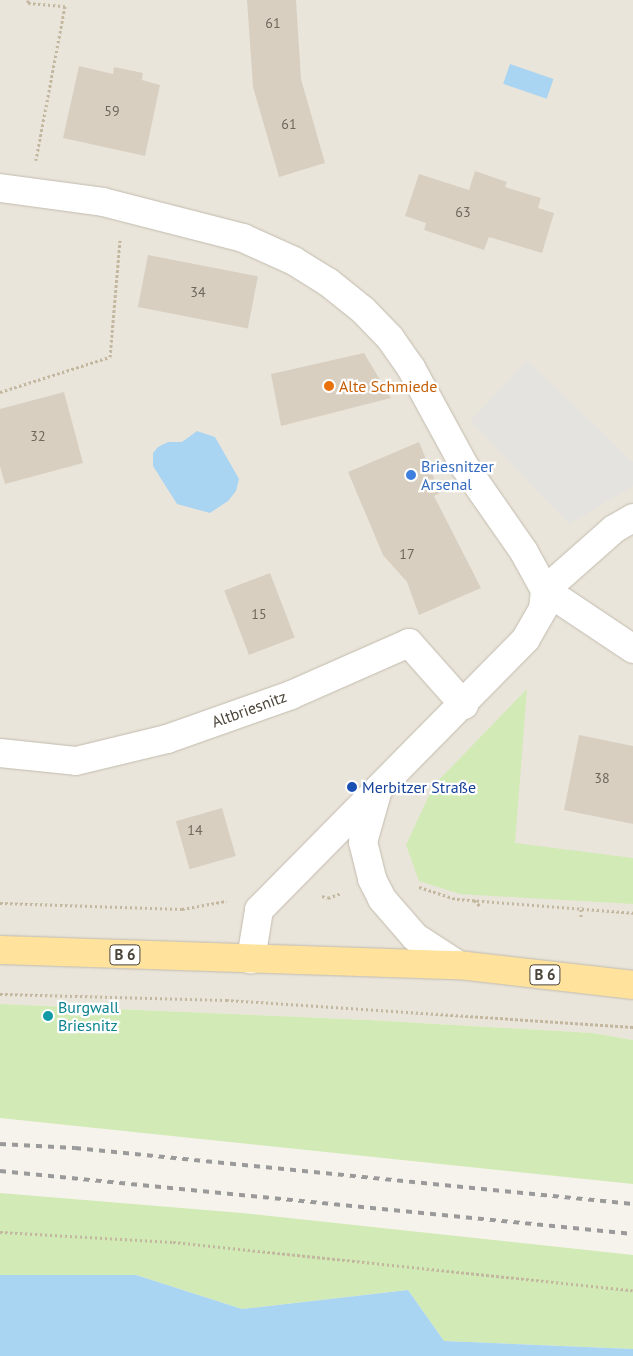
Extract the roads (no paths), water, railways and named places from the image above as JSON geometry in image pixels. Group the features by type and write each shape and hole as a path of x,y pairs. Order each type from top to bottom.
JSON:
{"main road":[{"name":"B 6","path":"0,950 458,965 633,985"}],"street":[{"path":"0,188 31,190 123,207 243,238 294,261 364,310 390,338 411,368 465,467 524,552 545,590 633,649"},
{"path":"251,959 259,910 464,705 526,639 543,608 545,590 614,529 633,518"},
{"name":"Altbriesnitz","path":"0,753 76,761 167,739 291,695 409,643 464,705"},
{"path":"378,791 363,842 372,880 382,899 415,936 458,965"}],"water":[{"path":"510,64 553,79 547,99 503,84"},
{"path":"197,431 215,437 239,479 236,491 228,501 210,513 177,504 153,466 153,453 158,447 168,442 182,442"},
{"path":"0,1275 136,1275 242,1309 408,1290 444,1341 633,1349 633,1356 0,1356"}],"railway":[{"path":"0,1144 75,1148 633,1204"},
{"path":"0,1171 633,1234"}],"place":[{"name":"Alte Schmiede","path":"329,386"},
{"name":"Briesnitzer Arsenal","path":"411,475"},
{"name":"Merbitzer Straße","path":"352,787"},
{"name":"Burgwall Briesnitz","path":"48,1016"}]}
